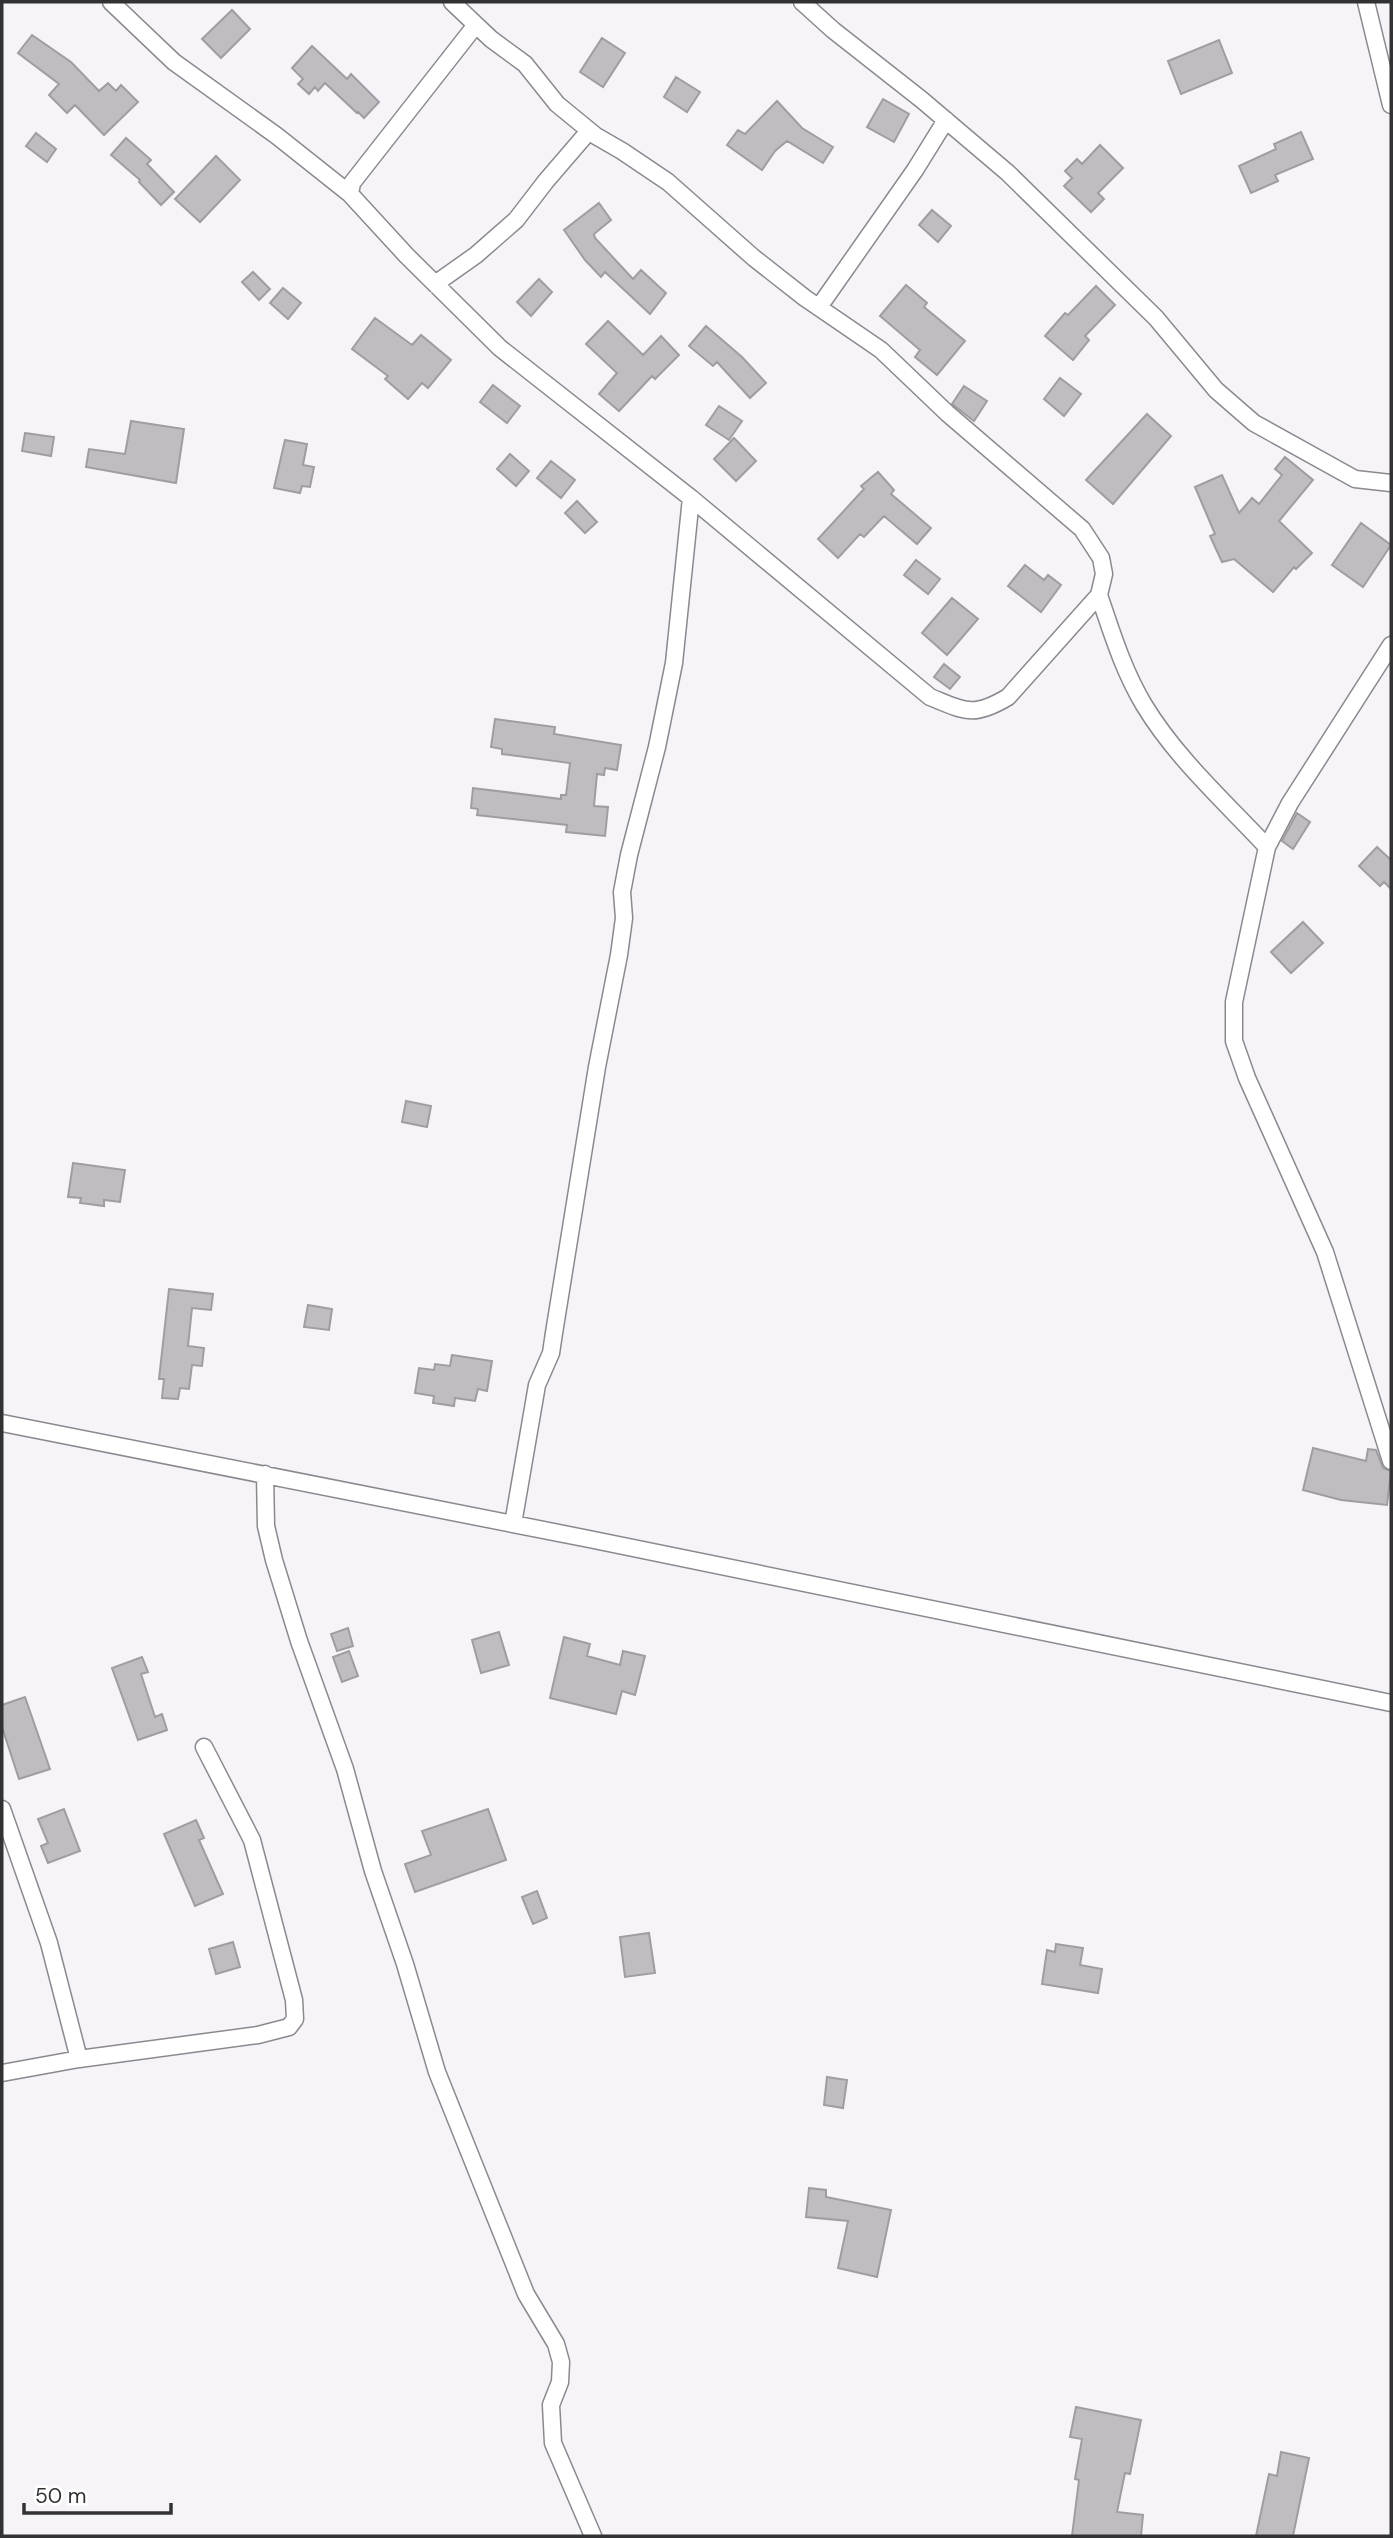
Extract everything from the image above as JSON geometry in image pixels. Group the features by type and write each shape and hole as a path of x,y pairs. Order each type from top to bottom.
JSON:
{"street":[{"path":"111,2 174,62 277,136 350,194 500,348 691,498 930,697 972,711 989,709 1008,697 1099,595 1104,574 1101,558 1082,529 947,414 881,350 754,258 668,182 589,131 557,104 525,64 475,26 452,2"},
{"path":"1366,2 1391,105"},
{"path":"809,4 833,30 1008,173 1156,317 1216,390 1254,423 1355,479 1391,483"},
{"path":"350,194 352,183 475,26"},
{"path":"819,307 915,170 946,120"},
{"path":"435,284 476,255 516,220 589,131"},
{"path":"513,1524 537,1385 551,1353 597,1067 619,955 624,918 622,892 674,663 691,498"},
{"path":"1099,595 1123,665 1144,705 1171,744 1267,847"},
{"path":"1391,645 1290,803 1267,847 1234,1002 1234,1041 1247,1078 1325,1252 1391,1461"},
{"path":"2,1423 1391,1703"},
{"path":"265,1474 266,1526 274,1560 299,1641 345,1769 373,1871 438,2072 526,2294 556,2344 561,2362 559,2382 551,2405 553,2443 593,2536"},
{"path":"2,2073 79,2059 258,2035 289,2027 295,2019 294,2000 252,1840 204,1747"},
{"path":"2,1809 49,1943 79,2059"}],"building":[{"path":"232,10 250,29 221,58 202,39"},
{"path":"32,35 71,62 99,91 108,83 116,91 121,85 138,102 104,135 75,105 67,113 49,95 59,84 18,53"},
{"path":"602,38 625,53 603,87 580,72"},
{"path":"1219,40 1232,73 1181,94 1168,61"},
{"path":"312,46 347,79 351,74 379,102 364,118 325,83 318,91 315,87 309,94 298,84 303,79 292,68"},
{"path":"676,77 700,92 687,112 664,97"},
{"path":"883,99 909,114 894,142 867,127"},
{"path":"777,101 802,128 833,147 823,163 787,141 775,151 762,170 727,145 738,130 745,134"},
{"path":"1301,132 1313,159 1275,175 1278,181 1251,193 1239,166 1276,149 1274,144"},
{"path":"36,133 56,149 47,162 26,146"},
{"path":"126,138 151,160 147,164 174,192 161,205 140,180 111,155"},
{"path":"1100,145 1123,168 1098,193 1104,199 1091,212 1064,186 1072,178 1065,171 1077,159 1082,164"},
{"path":"216,156 240,180 200,222 175,199"},
{"path":"599,203 611,220 594,234 595,238 633,279 641,270 666,293 650,314 605,272 601,277 564,230"},
{"path":"932,210 951,226 938,242 919,225"},
{"path":"253,272 270,289 259,300 242,282"},
{"path":"539,279 552,292 531,316 517,302"},
{"path":"906,285 927,303 924,307 965,341 937,375 915,357 920,350 880,316"},
{"path":"1096,286 1115,305 1085,336 1089,340 1073,360 1045,336 1065,313 1068,315"},
{"path":"283,288 301,303 288,319 270,303"},
{"path":"375,318 412,345 421,335 451,360 428,388 422,383 408,399 385,379 388,376 352,349"},
{"path":"608,321 643,355 661,336 679,355 655,379 652,376 619,411 599,394 617,373 586,344"},
{"path":"706,326 742,357 766,383 750,398 717,362 713,366 689,346"},
{"path":"1060,378 1081,394 1064,416 1044,399"},
{"path":"493,385 520,406 507,423 480,402"},
{"path":"964,386 987,401 974,421 952,404"},
{"path":"719,406 742,421 729,440 706,425"},
{"path":"1147,414 1171,436 1113,504 1086,480"},
{"path":"131,421 184,429 176,483 86,467 89,449 125,454"},
{"path":"25,433 54,437 51,456 22,451"},
{"path":"734,438 756,461 736,481 714,459"},
{"path":"285,440 307,444 303,465 314,467 310,487 302,486 300,493 274,488"},
{"path":"510,454 529,471 516,486 497,469"},
{"path":"1285,457 1313,480 1279,521 1312,553 1296,569 1294,567 1273,592 1234,559 1222,562 1210,536 1215,534 1195,487 1222,475 1239,513 1252,498 1259,504 1282,475 1275,469"},
{"path":"551,461 575,480 561,498 537,478"},
{"path":"878,472 894,490 891,494 931,528 917,544 884,516 864,537 860,534 838,558 818,539 864,489 861,486"},
{"path":"577,501 597,522 585,533 565,513"},
{"path":"1361,523 1391,545 1363,587 1332,565"},
{"path":"916,560 940,579 928,594 904,575"},
{"path":"1025,565 1044,580 1048,575 1061,585 1041,612 1008,586"},
{"path":"952,598 978,619 947,655 922,633"},
{"path":"944,664 960,677 950,689 934,677"},
{"path":"495,719 555,727 554,734 621,745 617,770 605,768 604,775 597,774 594,806 608,807 605,836 566,832 567,825 477,815 478,809 471,808 473,788 561,799 561,795 566,795 570,763 502,754 502,749 491,747"},
{"path":"1297,813 1310,822 1293,849 1282,841"},
{"path":"1377,847 1391,860 1391,889 1384,882 1380,886 1359,866"},
{"path":"1303,922 1323,943 1291,973 1271,952"},
{"path":"406,1101 431,1106 427,1127 402,1122"},
{"path":"73,1163 125,1170 120,1202 104,1200 104,1206 80,1203 81,1198 68,1197"},
{"path":"169,1289 213,1294 211,1310 192,1308 188,1346 204,1348 202,1366 192,1365 189,1389 180,1388 178,1399 162,1398 164,1379 159,1379"},
{"path":"308,1305 332,1309 329,1330 304,1327"},
{"path":"452,1355 492,1361 487,1391 478,1389 475,1401 455,1398 454,1406 433,1403 434,1396 415,1393 419,1368 434,1370 435,1364 450,1366"},
{"path":"1313,1448 1366,1461 1368,1449 1376,1450 1383,1468 1391,1471 1387,1505 1341,1500 1303,1490"},
{"path":"348,1628 353,1646 337,1651 331,1634"},
{"path":"499,1632 509,1665 481,1673 472,1640"},
{"path":"564,1637 590,1644 587,1656 620,1665 623,1651 645,1656 635,1695 622,1691 616,1714 550,1698"},
{"path":"349,1651 358,1676 342,1682 333,1657"},
{"path":"142,1657 148,1672 141,1674 155,1717 162,1714 167,1730 138,1740 112,1668"},
{"path":"25,1697 50,1769 19,1779 2,1727 2,1705"},
{"path":"64,1809 80,1851 48,1863 41,1846 48,1843 38,1819"},
{"path":"488,1809 506,1860 415,1892 405,1864 431,1855 422,1831"},
{"path":"196,1820 204,1838 199,1840 223,1894 195,1906 164,1834"},
{"path":"537,1891 547,1918 533,1924 522,1897"},
{"path":"649,1933 655,1973 625,1977 620,1937"},
{"path":"233,1942 240,1967 216,1974 209,1949"},
{"path":"1056,1944 1083,1948 1080,1965 1102,1969 1098,1993 1042,1984 1047,1950 1055,1952"},
{"path":"827,2077 847,2080 843,2108 824,2105"},
{"path":"809,2188 826,2190 826,2197 891,2210 877,2277 838,2268 848,2221 806,2217"},
{"path":"1076,2407 1141,2420 1130,2474 1125,2473 1117,2512 1143,2515 1141,2536 1072,2536 1079,2480 1075,2479 1082,2439 1070,2437"},
{"path":"1281,2452 1309,2458 1293,2536 1256,2536 1269,2474 1277,2476"}]}
